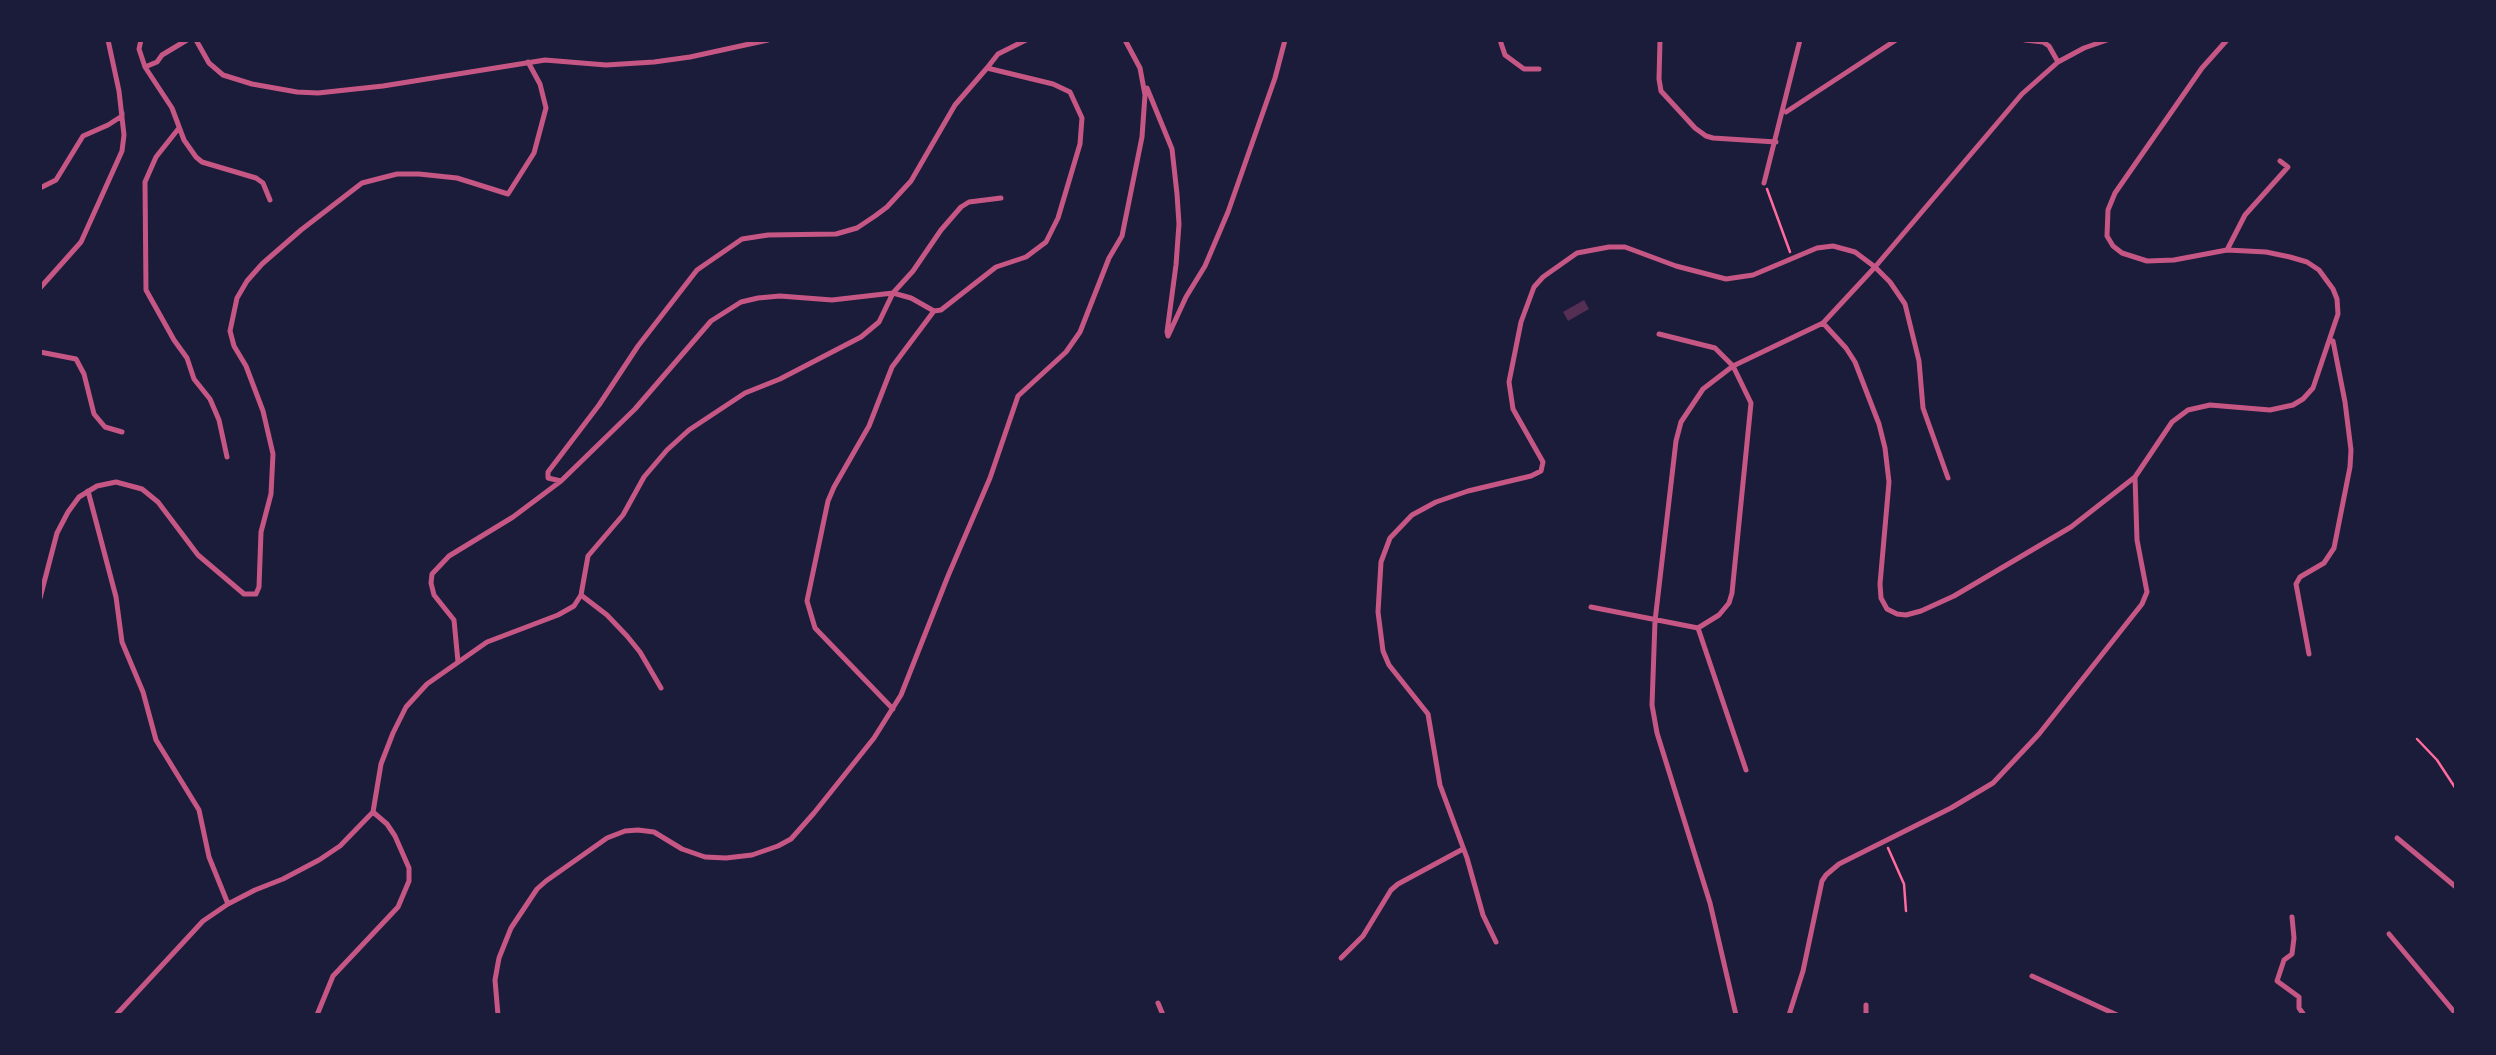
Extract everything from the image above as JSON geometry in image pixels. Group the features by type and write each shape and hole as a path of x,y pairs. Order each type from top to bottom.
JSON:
{"street":[{"path":"40,288 81,242 122,151 122,109 108,40"},
{"path":"141,40 145,66 172,108 184,140 196,157 256,178 267,189 270,200"},
{"path":"145,66 187,40"},
{"path":"196,40 209,63 223,76 297,92 348,90 545,60 606,65 654,62 768,40"},
{"path":"561,481 548,478 548,472 697,270 742,239 836,234 857,228 875,216 910,181 955,105 998,54 1026,40"},
{"path":"1125,40 1140,68 1174,158 1179,224 1168,336 1205,266 1234,196 1285,40"},
{"path":"1500,40 1505,55 1524,69 1539,69"},
{"path":"1660,40 1661,91 1695,128 1713,138 1776,142"},
{"path":"1764,183 1800,40"},
{"path":"1783,114 1896,40"},
{"path":"2025,40 2049,46 2058,62"},
{"path":"1736,1015 1710,903 1657,732 1652,691 1655,621 1676,441 1682,422 1703,390 1732,366 1823,323 2022,94 2058,62 2107,40"},
{"path":"1823,323 1855,362 1886,448 1889,482 1880,584 1887,609 1897,614 1921,610 1954,596 2070,527 2135,477 2172,422 2188,410 2210,404 2270,410 2304,398 2314,388 2338,314 2338,299 2319,270 2290,256 2266,252 2227,250 2147,261 2122,253 2108,236 2108,210 2115,193 2202,68 2227,40"},
{"path":"40,598 57,532 68,512 79,497 97,486 116,482 142,489 158,502 198,555 244,594 256,594 260,587 261,532 270,494 273,454 264,411 230,331 237,298 262,264 362,183 397,174 418,174 457,178 508,194 534,152 546,108 540,84 528,62"},
{"path":"458,662 454,620 434,595 432,574 449,556 561,481 635,409 711,320 741,302 780,296 832,300 893,293 934,311 941,310 996,267 1026,257 1046,242 1058,218 1080,144 1082,118 1070,92 987,68"},
{"path":"498,1015 494,980 498,958 511,928 536,889 546,881 607,838 625,831 654,832 705,857 752,855 778,846 791,839 874,738 901,695 990,478 1018,396 1066,352 1080,332 1109,258 1122,236 1142,137 1144,81"},
{"path":"40,188 56,180 83,136 122,116 122,109"},
{"path":"179,128 156,158 145,182 146,290 187,358 194,379 210,399 227,456"},
{"path":"2227,250 2245,215 2288,167 2280,160"},
{"path":"116,1015 203,921 340,846 373,812 381,764 406,707 426,684 487,642 574,606 588,556 623,516 644,477 667,450 689,430 745,393 796,372 861,337 879,322 893,293 960,207 1000,198"},
{"path":"1496,942 1440,785 1428,714 1382,651 1378,612 1381,562 1390,538 1412,515 1436,502 1541,470 1544,462 1513,410 1509,382 1521,322 1543,276 1578,253 1609,246 1625,247 1726,279 1753,275 1817,248 1833,246 1855,252 1875,266 1900,295 1908,314 1919,361 1923,408 1948,478"},
{"path":"893,709 815,628 807,601 834,487 869,426 892,367 934,311"},
{"path":"1591,607 1698,628 1719,615 1732,593 1751,410 1748,396 1732,366 1715,348 1659,334"},
{"path":"2309,654 2296,584 2300,577 2324,563 2334,548 2351,450 2333,334"},
{"path":"40,352 76,359 94,414 105,427 122,432"},
{"path":"1791,1014 1822,882 1839,864 1982,790 2002,774 2040,734 2142,604 2147,592 2137,540 2135,477"},
{"path":"88,492 116,597 122,642 143,692 156,740 199,810 209,857 228,904"},
{"path":"580,595 628,636 661,688"},
{"path":"1698,628 1746,770"},
{"path":"317,1015 333,976 398,907 410,881 409,868 395,836 373,812"},
{"path":"2397,838 2456,887"},
{"path":"1342,958 1364,936 1391,890 1463,848"},
{"path":"2292,916 2292,954 2284,960 2277,981 2299,997 2304,1015"},
{"path":"2389,934 2456,1014"},
{"path":"2032,976 2117,1015"},
{"path":"1158,1003 1163,1015"},
{"path":"1866,1005 1866,1015"}],"path":[{"path":"1764,183 1793,260"},
{"path":"2417,739 2456,789"},
{"path":"1886,842 1904,884 1906,911"}],"building":[{"path":"1584,300 1589,309 1568,321 1563,312"}]}
